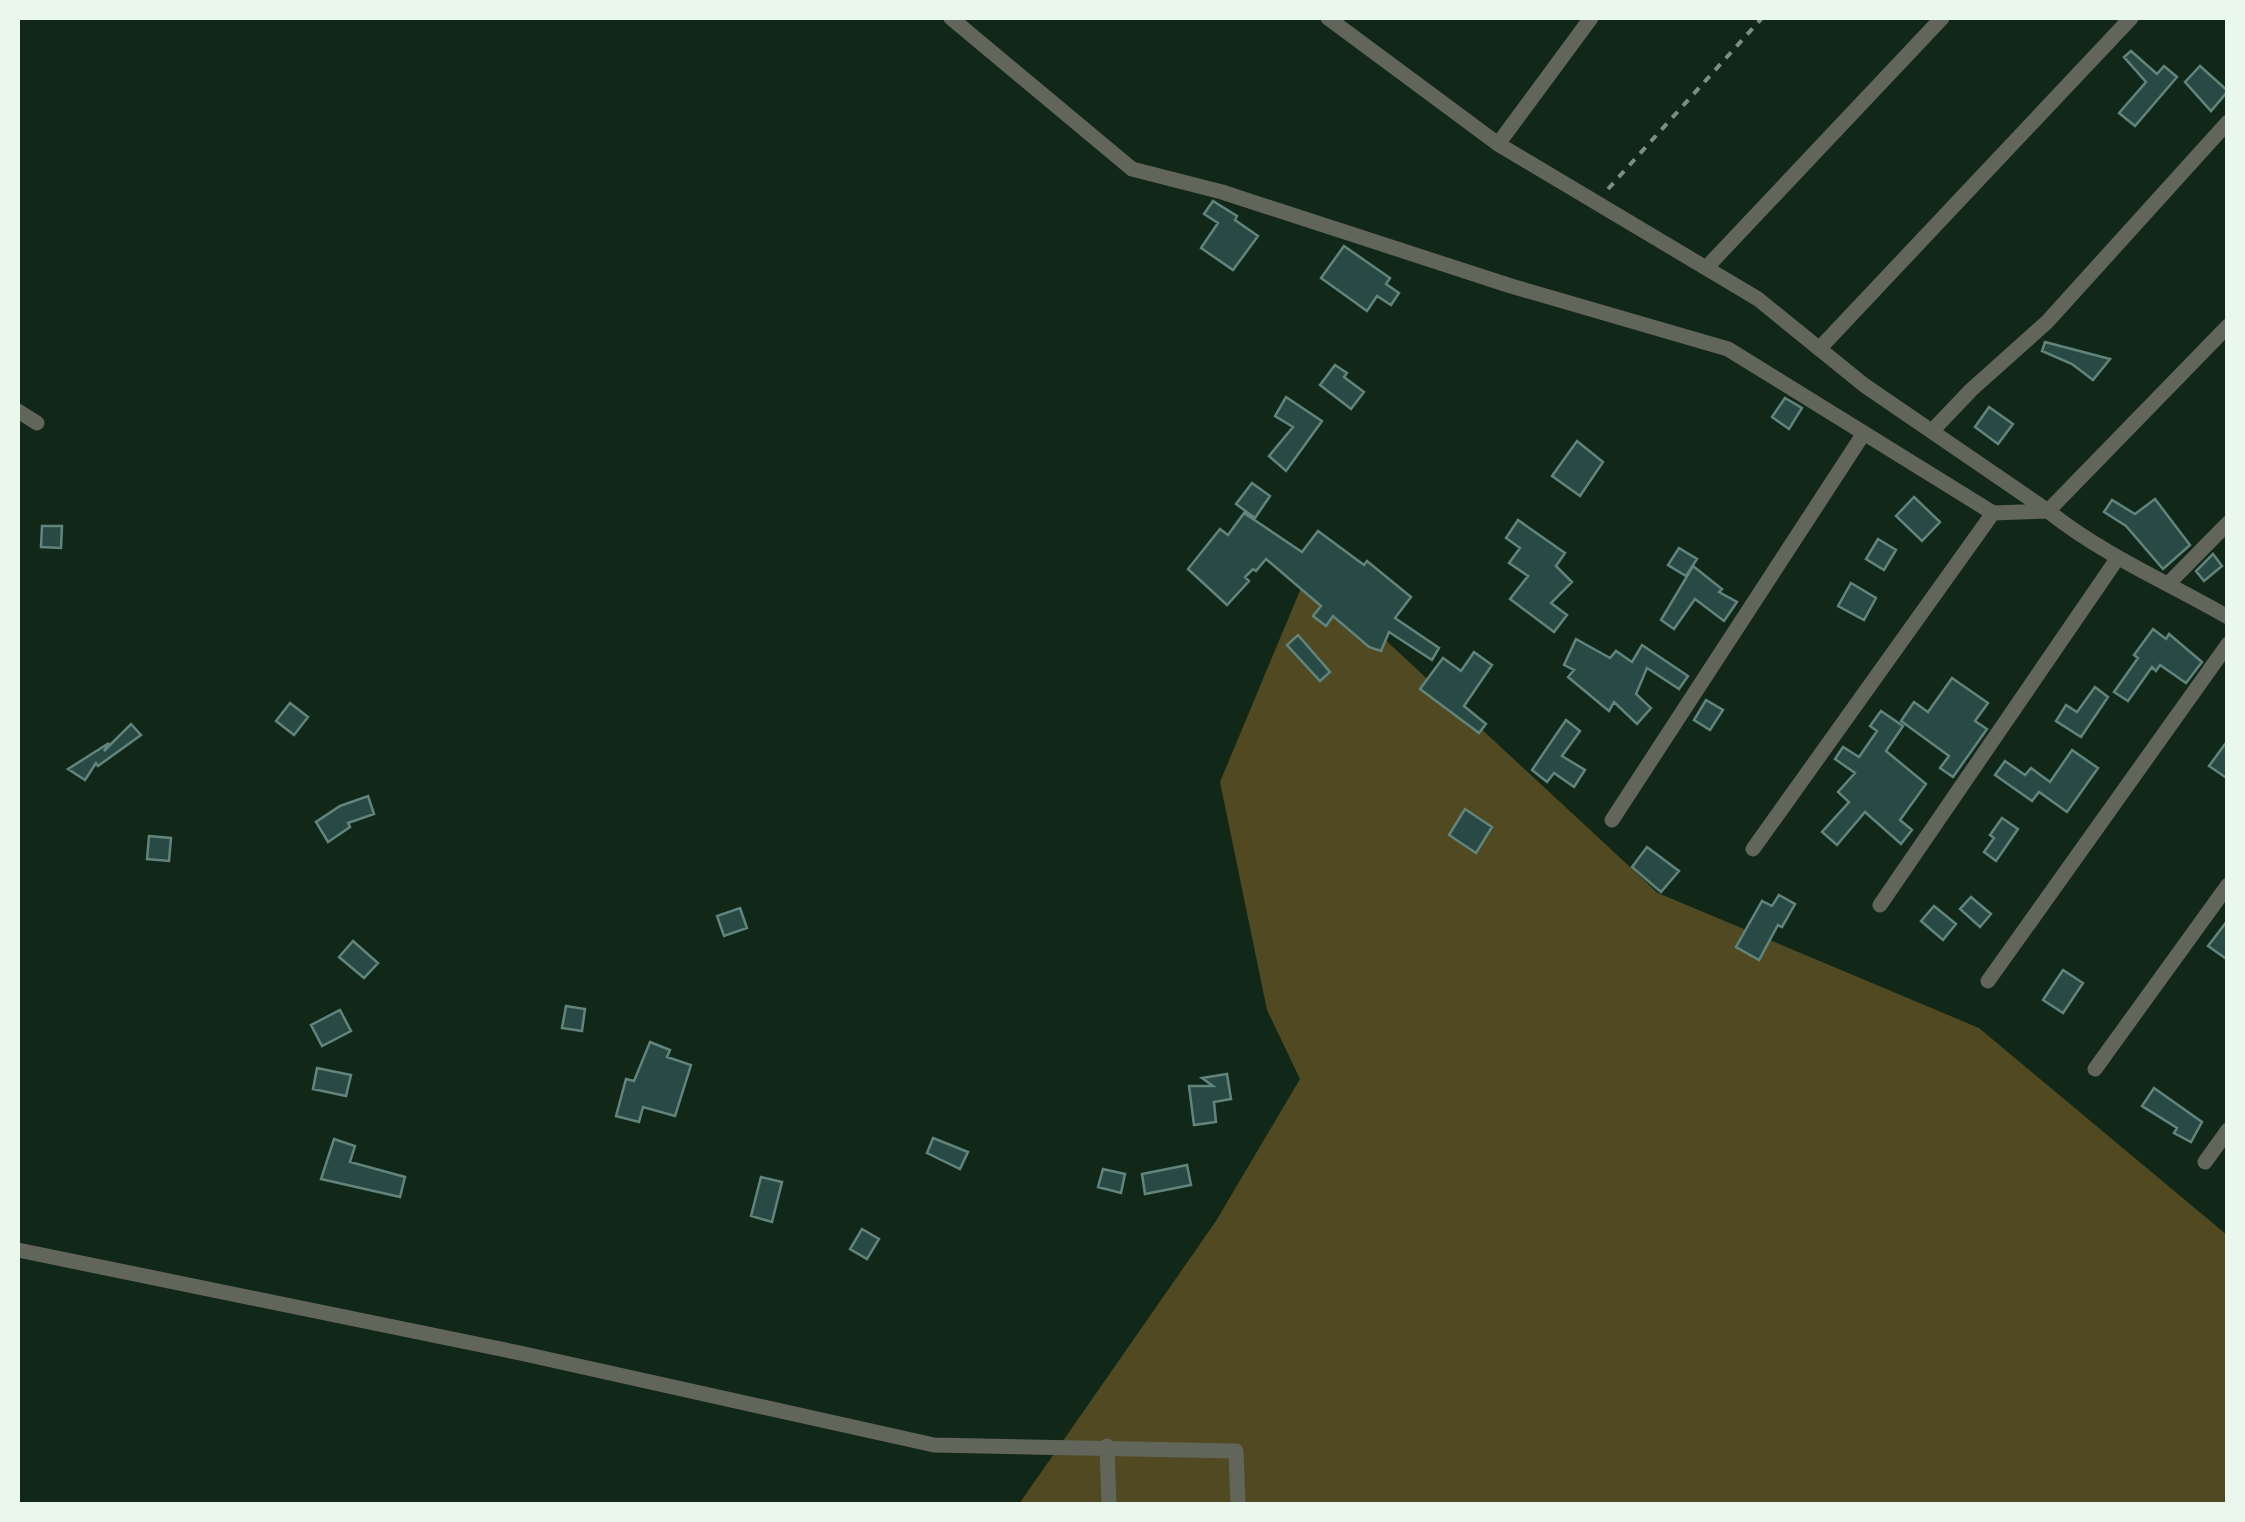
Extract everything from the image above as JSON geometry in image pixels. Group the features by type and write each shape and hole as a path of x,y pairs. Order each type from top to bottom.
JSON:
{"street":[{"path":"951,18 1132,169 1222,192 1511,286 1728,350 1993,513 2048,511 2228,326"},
{"path":"1328,18 1498,144 1758,299 1864,385 2087,542 2228,617"},
{"path":"1498,144 1591,18"},
{"path":"1706,268 1942,18"},
{"path":"1819,349 2131,18"},
{"path":"1932,431 2047,322 2228,122"},
{"path":"18,411 38,423"},
{"path":"1612,820 1864,433"},
{"path":"1753,849 1993,513"},
{"path":"2170,583 2228,523"},
{"path":"1880,905 2116,559"},
{"path":"1988,981 2228,644"},
{"path":"2094,1069 2228,885"},
{"path":"2205,1162 2228,1130"},
{"path":"18,1250 520,1353 934,1445 1236,1451 1238,1504"},
{"path":"1107,1446 1109,1504"}],"path":[{"path":"1596,202 1762,18"}],"shaded area":[{"path":"1309,569 1658,893 1979,1028 2227,1235 2227,1504 1019,1504 1216,1221 1300,1079 1267,1010 1220,782"}],"building":[{"path":"2131,51 2157,74 2164,66 2177,77 2135,126 2119,113 2146,82 2124,57"},
{"path":"2200,66 2228,91 2211,111 2185,82"},
{"path":"1213,201 1258,236 1233,270 1201,248 1218,223 1204,214"},
{"path":"1344,246 1390,278 1386,284 1399,293 1391,305 1377,296 1367,311 1321,278"},
{"path":"2045,342 2110,359 2093,380 2072,364 2042,351"},
{"path":"1335,365 1364,392 1351,409 1320,385"},
{"path":"1286,397 1322,421 1286,471 1269,456 1293,427 1275,416"},
{"path":"1785,398 1802,408 1789,429 1772,417"},
{"path":"1989,407 2013,424 1998,444 1975,427"},
{"path":"1577,441 1603,462 1580,496 1552,476"},
{"path":"1252,483 1270,496 1255,518 1236,504"},
{"path":"1914,497 1940,522 1922,541 1896,516"},
{"path":"2155,499 2190,545 2163,569 2126,526 2104,512 2112,500 2135,514"},
{"path":"1244,513 1302,552 1318,531 1364,565 1367,561 1411,597 1395,618 1439,648 1432,660 1389,632 1381,651 1369,647 1333,616 1326,626 1313,616 1321,606 1266,559 1245,577 1249,581 1227,605 1188,569 1220,529 1228,535"},
{"path":"1518,520 1565,553 1556,566 1572,582 1551,603 1567,615 1554,632 1510,599 1528,576 1509,563 1520,548 1506,538"},
{"path":"42,526 62,526 61,548 41,547"},
{"path":"1878,539 1896,550 1884,570 1866,559"},
{"path":"1679,548 1697,559 1686,576 1668,565"},
{"path":"2213,554 2222,566 2204,581 2196,571"},
{"path":"1693,566 1722,589 1719,592 1737,602 1724,621 1695,599 1674,629 1661,620"},
{"path":"1851,583 1876,598 1864,620 1838,606"},
{"path":"2153,629 2166,639 2169,634 2202,662 2186,683 2160,665 2156,671 2152,667 2128,701 2114,692"},
{"path":"1298,635 1330,672 1320,681 1287,645"},
{"path":"1576,639 1610,658 1616,651 1632,662 1642,645 1688,676 1679,689 1647,668 1636,694 1651,708 1637,724 1614,702 1609,711 1568,677 1574,670 1564,665"},
{"path":"1474,652 1492,665 1464,706 1486,724 1479,733 1420,689 1443,658 1461,671"},
{"path":"1952,678 1988,703 1975,721 1987,729 1953,777 1940,768 1949,756 1901,721 1914,702 1928,712"},
{"path":"2095,687 2108,697 2081,737 2056,721 2066,705 2077,712"},
{"path":"1706,700 1723,710 1710,730 1694,720"},
{"path":"290,703 308,717 294,735 276,721"},
{"path":"1881,711 1903,726 1886,751 1926,784 1900,820 1912,830 1901,844 1865,812 1837,845 1822,832 1849,802 1838,792 1855,773 1835,759 1843,747 1859,757 1877,731 1870,726"},
{"path":"1566,720 1580,731 1562,756 1585,770 1574,787 1554,773 1547,782 1532,770"},
{"path":"131,724 141,735 98,766 96,763 85,780 68,769 109,743 104,751"},
{"path":"2228,740 2228,779 2209,766"},
{"path":"2072,750 2098,768 2067,812 2039,792 2032,801 1995,775 2005,761 2025,775 2031,768 2050,782"},
{"path":"368,796 374,814 348,823 350,827 328,842 316,822 340,806"},
{"path":"1465,809 1492,827 1476,853 1449,835"},
{"path":"2002,818 2018,829 1996,861 1984,852"},
{"path":"149,836 171,838 169,861 147,859"},
{"path":"1647,847 1679,871 1661,892 1632,867"},
{"path":"1779,895 1795,904 1759,960 1736,947 1762,901 1772,906"},
{"path":"1971,897 1991,914 1980,927 1960,909"},
{"path":"1934,906 1956,924 1943,940 1921,921"},
{"path":"740,908 747,928 724,936 717,916"},
{"path":"2228,920 2228,960 2208,946"},
{"path":"353,941 378,963 364,978 339,957"},
{"path":"2063,970 2083,983 2063,1013 2043,1000"},
{"path":"566,1006 585,1009 582,1031 562,1028"},
{"path":"340,1010 351,1031 322,1046 311,1025"},
{"path":"650,1042 670,1050 667,1057 691,1065 675,1116 643,1107 639,1122 616,1116 626,1079 634,1081"},
{"path":"317,1068 351,1075 346,1096 313,1089"},
{"path":"1227,1074 1231,1099 1214,1102 1216,1122 1194,1125 1189,1086 1213,1086 1202,1078"},
{"path":"2154,1088 2202,1122 2191,1142 2142,1106"},
{"path":"933,1138 968,1152 960,1169 927,1153"},
{"path":"334,1139 355,1146 350,1162 405,1177 400,1197 321,1179"},
{"path":"1187,1165 1191,1185 1145,1194 1142,1174"},
{"path":"1103,1169 1125,1174 1121,1193 1098,1187"},
{"path":"761,1177 782,1182 772,1222 751,1216"},
{"path":"862,1229 879,1239 867,1259 850,1249"}]}
